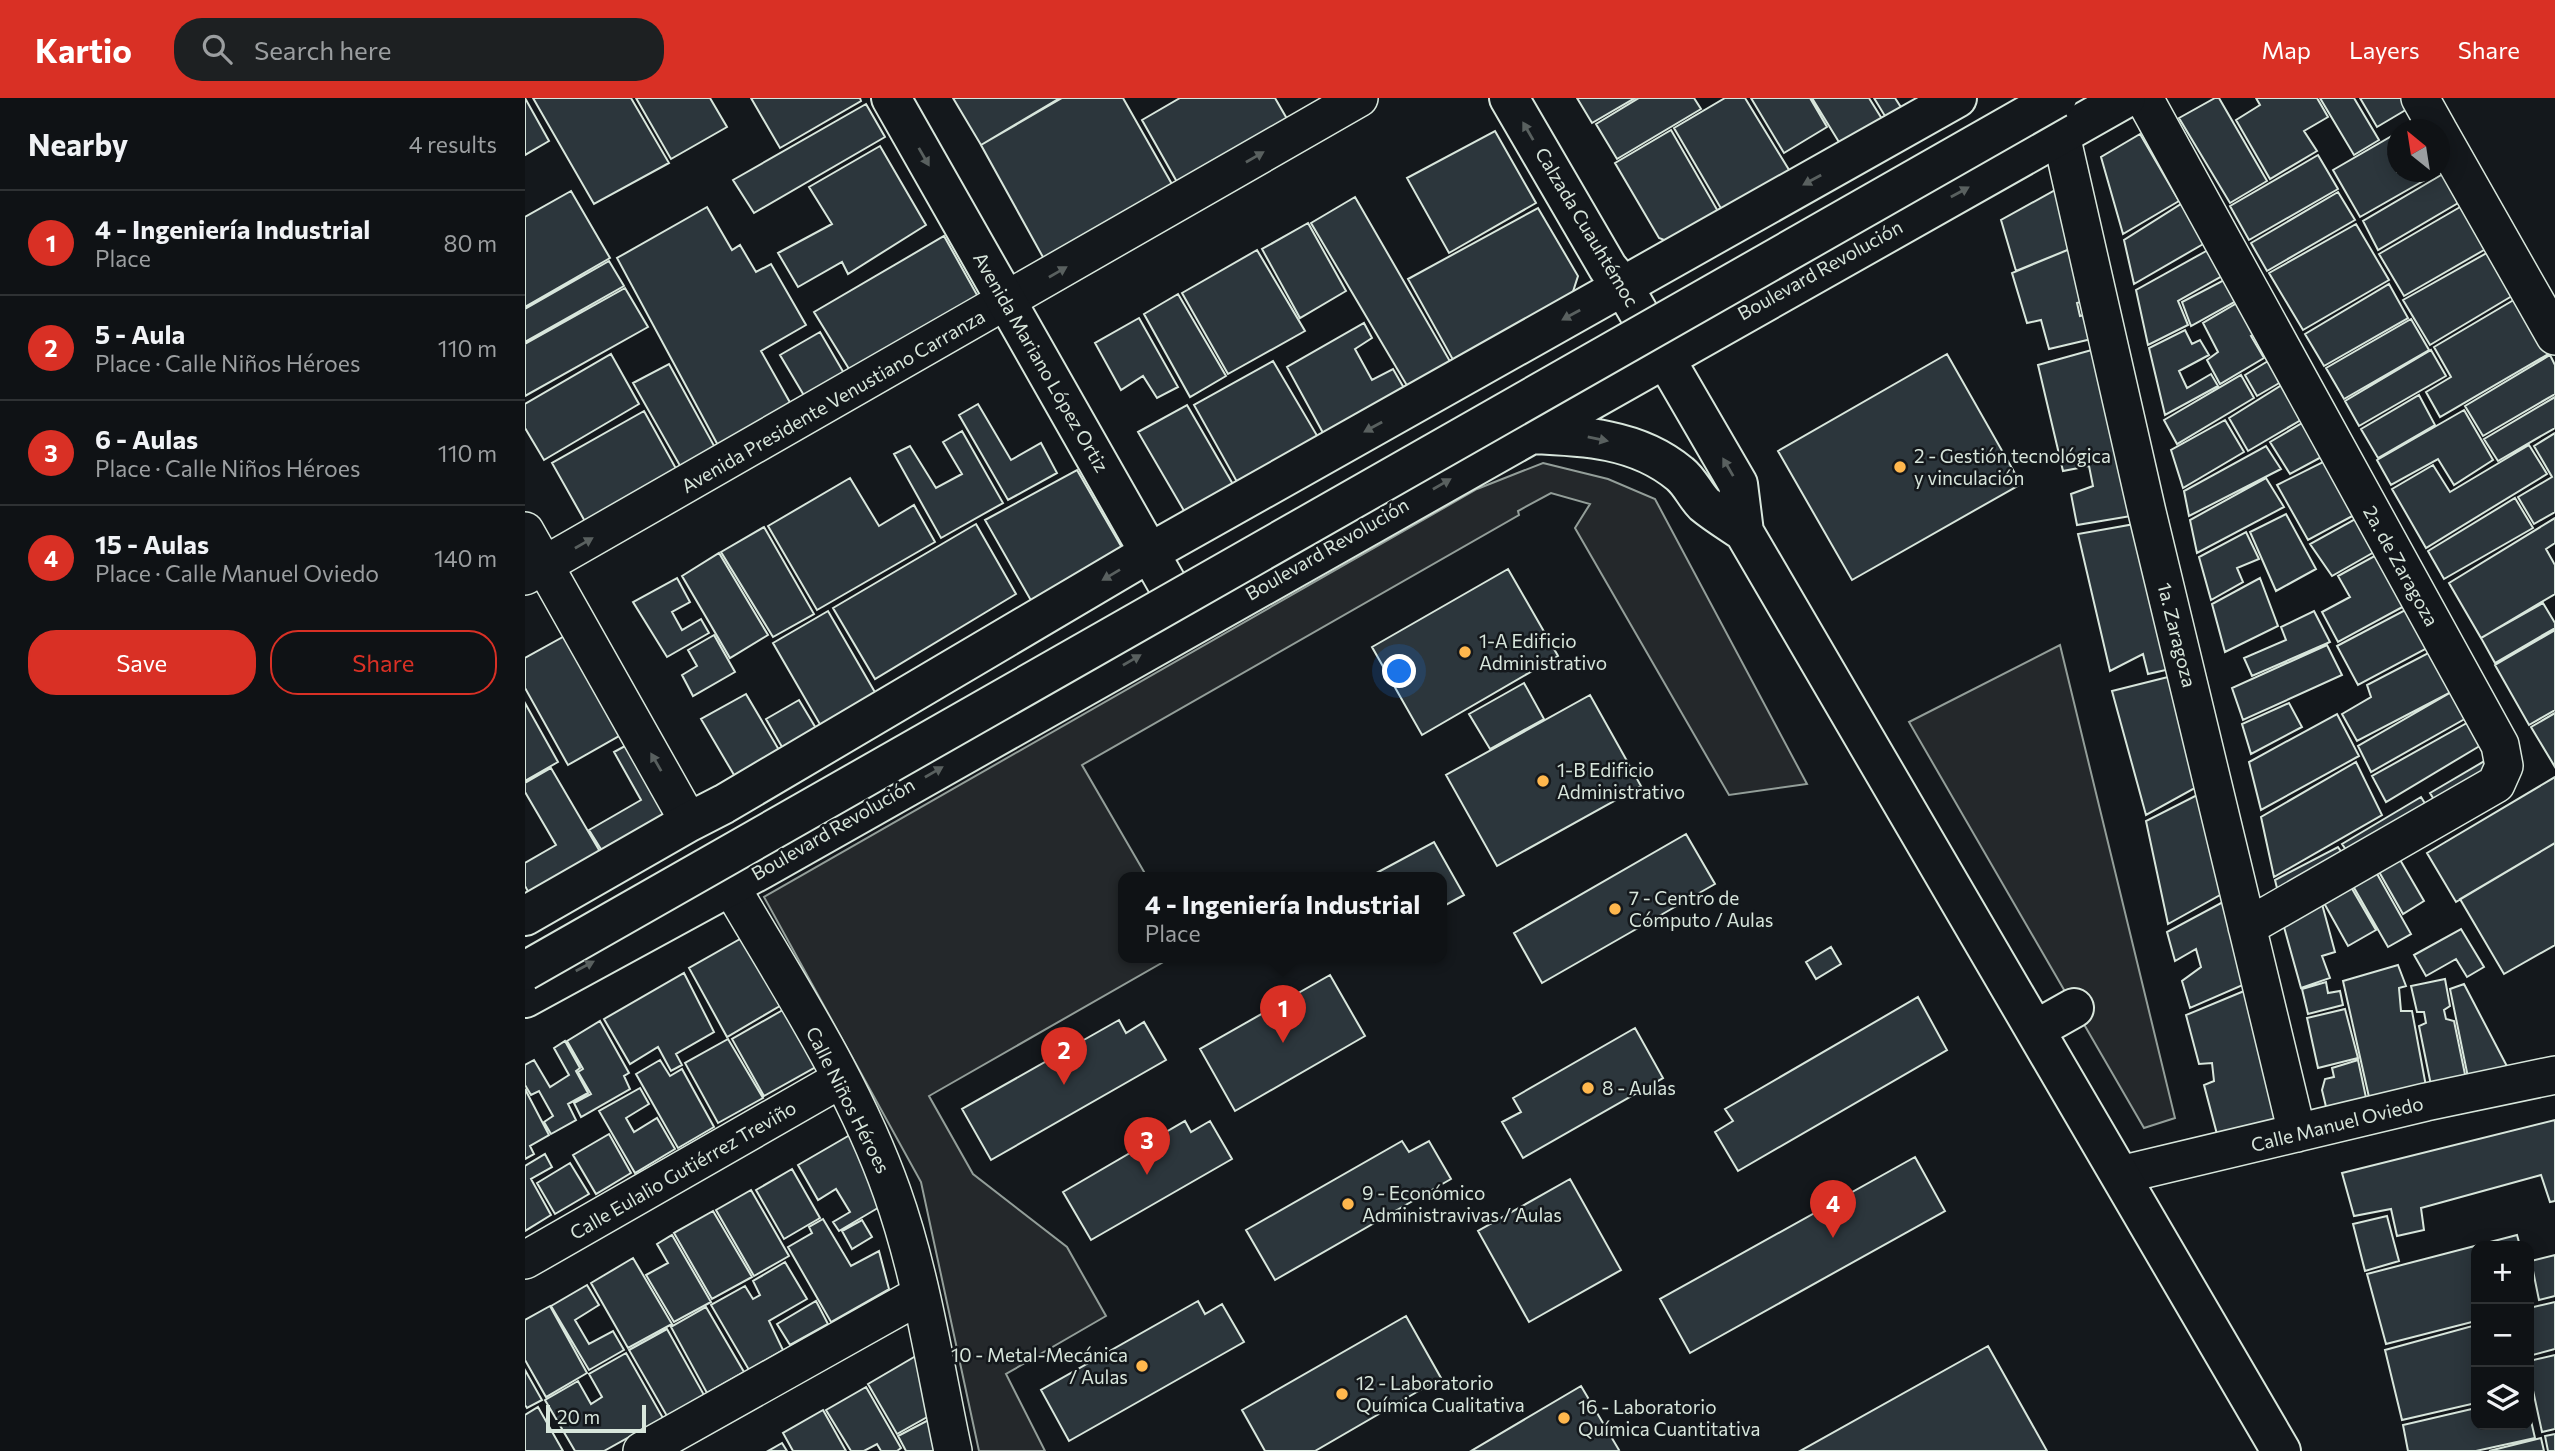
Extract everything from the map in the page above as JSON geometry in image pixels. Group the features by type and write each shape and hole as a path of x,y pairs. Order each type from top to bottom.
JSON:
{"main road":[{"name":"Avenida Mariano López Ortiz","path":"891,98 1191,626"},
{"name":"Calzada Cuauhtémoc","path":"1509,98 1608,268 1623,286 1738,484 1744,532"},
{"path":"525,916 724,804 1149,553 1957,98"},
{"path":"525,948 2009,98"},
{"name":"Boulevard Revolución","path":"525,971 2059,116 2126,98"},
{"name":"Boulevard Revolución","path":"525,998 731,887 1915,217 2059,116"},
{"path":"1873,145 1867,155 1869,170 1876,185 1886,198 1915,217"},
{"path":"1530,434 1586,436 1625,444 1662,461 1682,476 1703,503 1744,532 2281,1451"},
{"path":"2035,1030 2074,1008"}],"street":[{"name":"Avenida Presidente Venustiano Carranza","path":"535,571 1359,98"},
{"name":"2a. de Zaragoza","path":"2144,98 2500,746 2504,766 2496,784 2247,928"},
{"path":"2420,98 2432,119"},
{"name":"1a. Zaragoza","path":"2059,116 2150,525 2297,1133"},
{"path":"2450,150 2555,336"},
{"path":"525,531 535,571 689,822"},
{"name":"Calle Niños Héroes","path":"731,887 841,1079 877,1151 893,1194 920,1295 953,1451"},
{"name":"Calle Manuel Oviedo","path":"2120,1175 2555,1075"},
{"name":"Calle Eulalio Gutiérrez Treviño","path":"525,1260 841,1079"},
{"path":"642,1451 920,1295"}],"shaded area":[{"path":"1543,463 1608,479 1655,499 1807,784 1729,795 1575,528 1590,504 1551,493 1518,511 1519,515 1082,765 1144,872 1118,872 1118,963 1162,963 929,1096 973,1174 1067,1247 1106,1316 1006,1374 1045,1451 979,1451 921,1182 764,897 1477,489"},
{"path":"2060,645 2175,1118 2144,1128 1909,722"}],"building":[{"path":"525,98 549,141 525,155"},
{"path":"533,98 631,98 669,163 594,204"},
{"path":"636,98 710,98 727,127 671,159"},
{"path":"751,98 860,98 861,101 780,148"},
{"path":"953,98 1060,98 981,145"},
{"path":"1062,98 1123,98 1177,193 1049,268 981,145"},
{"path":"1180,98 1275,98 1290,124 1181,189 1142,120"},
{"path":"1577,98 1635,98 1592,123"},
{"path":"1639,98 1694,98 1701,109 1617,159 1596,124"},
{"path":"1725,98 1745,98 1794,178 1726,217 1674,128"},
{"path":"1751,98 1810,98 1827,127 1784,153"},
{"path":"1812,98 1869,98 1887,127 1845,152"},
{"path":"1874,98 1895,98 1904,112 1888,121"},
{"path":"2219,98 2267,181 2230,203 2179,118"},
{"path":"2256,98 2317,98 2328,117 2304,131 2317,151 2270,179 2236,120 2260,105"},
{"path":"2320,98 2354,98 2379,140 2354,155"},
{"path":"2360,98 2403,98 2409,108 2377,127"},
{"path":"866,104 885,137 754,213 733,180"},
{"path":"1671,130 1723,220 1677,245 1659,238 1615,163"},
{"path":"1495,131 1536,203 1449,253 1407,178"},
{"path":"2140,134 2179,201 2123,234 2101,157"},
{"path":"2387,139 2387,182 2421,182 2360,217 2333,170"},
{"path":"880,146 926,225 848,274 842,262 798,287 778,253 832,224 809,187"},
{"path":"2318,155 2338,189 2249,240 2230,206"},
{"path":"2450,174 2465,199 2378,250 2363,221 2429,182 2450,182"},
{"path":"2066,184 2082,244 2016,271 2001,220"},
{"path":"571,191 610,258 525,307 525,217"},
{"path":"2338,192 2355,220 2267,271 2251,243"},
{"path":"1355,197 1455,370 1412,394 1311,223"},
{"path":"2467,203 2491,246 2404,296 2379,254"},
{"path":"2181,204 2205,243 2134,284 2124,240"},
{"path":"707,207 732,250 740,245 756,272 771,264 806,325 761,351 792,406 720,449 617,258"},
{"path":"1538,208 1578,276 1569,304 1457,367 1408,279"},
{"path":"1308,223 1346,291 1300,318 1262,249"},
{"path":"2356,224 2389,280 2303,330 2269,273"},
{"path":"944,236 986,311 857,382 814,312"},
{"path":"2082,244 2093,299 2077,303 2080,316 2094,313 2100,337 2049,349 2041,320 2027,323 2012,273"},
{"path":"1257,250 1305,331 1228,374 1182,293"},
{"path":"2208,250 2222,276 2178,301 2188,325 2148,345 2136,290"},
{"path":"2492,250 2517,293 2430,345 2403,300"},
{"path":"609,261 624,286 525,342 525,309"},
{"path":"2224,280 2236,301 2191,326 2182,302"},
{"path":"2389,284 2408,318 2324,366 2305,334"},
{"path":"625,288 648,327 525,396 525,344"},
{"path":"1178,294 1226,376 1190,397 1144,314"},
{"path":"2517,298 2550,353 2440,417 2426,392 2451,377 2434,347"},
{"path":"2237,303 2255,334 2251,336 2264,358 2220,384 2207,360 2218,352 2203,323"},
{"path":"1139,318 1178,387 1157,398 1143,376 1121,390 1095,343"},
{"path":"2411,319 2429,350 2344,399 2326,368"},
{"path":"1364,323 1372,338 1355,349 1372,380 1393,369 1408,395 1328,442 1287,367"},
{"path":"2185,330 2192,344 2200,340 2209,355 2179,371 2187,388 2211,374 2218,386 2165,415 2149,348"},
{"path":"820,332 852,387 812,409 780,355"},
{"path":"2106,346 2143,514 2077,525 2071,494 2093,486 2089,466 2063,471 2038,365"},
{"path":"2431,350 2446,376 2359,426 2345,401"},
{"path":"611,354 639,404 544,460 525,428 525,404"},
{"name":"2 - Gestión tecnológica y vinculación","path":"1947,354 2021,484 1852,580 1778,451"},
{"path":"2550,355 2555,365 2555,394 2483,436 2465,406"},
{"path":"1273,361 1322,444 1241,489 1194,405"},
{"path":"2268,361 2281,382 2257,396 2245,375"},
{"path":"669,364 718,453 683,471 633,383"},
{"path":"2241,375 2254,398 2177,444 2164,420"},
{"path":"2285,383 2306,417 2248,451 2229,418"},
{"path":"2419,395 2435,425 2378,458 2361,429"},
{"path":"2555,397 2555,428 2498,461 2484,439"},
{"path":"978,404 1011,460 1041,443 1057,473 1008,500 959,415"},
{"path":"1187,405 1238,493 1190,521 1138,432"},
{"path":"2464,410 2493,460 2454,485 2438,459 2391,485 2377,460"},
{"path":"644,411 679,474 587,525 552,463"},
{"path":"2225,420 2244,452 2183,488 2171,450"},
{"path":"2307,420 2327,454 2290,474 2270,442"},
{"path":"962,431 1003,503 941,538 894,454 910,446 936,488 962,474 943,442"},
{"path":"2555,433 2555,512 2534,524 2518,497 2552,477 2534,446"},
{"path":"2529,445 2547,474 2426,548 2392,489 2433,465 2450,492"},
{"path":"2266,446 2281,469 2189,516 2184,491"},
{"path":"2329,459 2358,513 2308,540 2277,485"},
{"path":"1077,470 1128,558 1037,611 985,520"},
{"path":"850,478 879,526 914,505 935,542 817,610 768,526"},
{"path":"2266,478 2284,507 2197,553 2190,520"},
{"path":"2515,498 2533,528 2444,579 2428,551"},
{"path":"2286,514 2316,569 2276,591 2250,532"},
{"path":"2357,518 2376,551 2332,576 2310,544"},
{"path":"2555,518 2555,543 2546,549 2555,565 2555,594 2481,638 2449,583"},
{"path":"2146,522 2179,667 2148,674 2143,654 2110,671 2078,534"},
{"path":"976,524 1016,594 875,679 833,608"},
{"path":"764,527 814,614 773,637 721,552"},
{"path":"2246,532 2259,559 2237,568 2243,582 2211,600 2199,557"},
{"path":"719,553 768,635 730,658 682,576"},
{"path":"2380,553 2408,604 2338,642 2322,612 2350,597 2338,576"},
{"name":"1-A Edificio Administrativo","path":"1508,569 1558,656 1422,735 1372,647"},
{"path":"677,578 690,602 672,612 682,630 701,619 709,633 667,657 633,602"},
{"path":"2260,578 2278,626 2225,652 2212,604"},
{"path":"2543,603 2555,623 2555,628 2495,663 2481,638"},
{"path":"2409,608 2433,645 2358,685 2337,646"},
{"path":"828,611 880,701 825,733 773,643"},
{"path":"2314,611 2330,642 2252,676 2244,658 2286,640 2281,627"},
{"path":"2555,630 2555,710 2529,725 2495,665"},
{"path":"570,633 626,732 568,765 525,688 525,658"},
{"path":"714,635 735,672 693,696 682,675 697,666 688,650"},
{"path":"2327,645 2342,675 2243,720 2232,688"},
{"path":"2434,650 2455,690 2357,741 2342,714 2371,697 2367,685"},
{"path":"2180,674 2204,783 2146,815 2112,691"},
{"path":"1524,683 1544,719 1490,749 1469,714"},
{"path":"2455,690 2470,716 2371,772 2358,746"},
{"path":"746,694 782,755 737,780 701,719"},
{"name":"1-B Edificio Administrativo","path":"1590,695 1641,786 1497,866 1446,775"},
{"path":"799,700 820,735 786,754 766,719"},
{"path":"525,703 558,762 525,781"},
{"path":"2289,703 2302,727 2251,754 2242,724"},
{"path":"2555,713 2555,767 2531,727"},
{"path":"2337,714 2359,756 2261,810 2249,762"},
{"path":"2474,719 2488,741 2386,802 2372,776"},
{"path":"636,740 677,812 604,854 589,830 641,800 614,752"},
{"path":"2493,756 2501,773 2441,811 2430,793"},
{"path":"2356,762 2382,815 2274,877 2261,817"},
{"path":"551,768 602,855 530,895 525,886 525,863 556,845 525,792 525,783"},
{"path":"2555,777 2555,843 2456,902 2427,853"},
{"path":"2207,790 2229,890 2168,924 2146,821"},
{"path":"2421,797 2432,815 2353,860 2342,844"},
{"name":"7 - Centro de Cómputo / Aulas","path":"1686,834 1715,884 1542,983 1514,933"},
{"path":"1434,842 1464,895 1447,904 1447,872 1378,872"},
{"path":"2555,843 2555,945 2504,974 2460,899"},
{"path":"2338,847 2349,863 2281,904 2275,880"},
{"path":"2399,858 2424,901 2403,914 2378,870"},
{"path":"2376,872 2411,934 2388,947 2353,886"},
{"path":"2351,887 2376,930 2348,946 2324,903"},
{"path":"2236,895 2259,978 2190,1008 2182,981 2201,967 2196,949 2175,961 2167,932"},
{"path":"2322,904 2335,952 2322,956 2330,978 2301,988 2284,927"},
{"path":"2461,929 2484,967 2467,977 2456,959 2426,976 2414,955"},
{"path":"747,935 785,1003 727,1037 689,968"},
{"path":"1831,947 1841,964 1816,979 1806,962"},
{"path":"2398,965 2406,986 2399,988 2401,1011 2412,1011 2428,1097 2371,1106 2343,981"},
{"path":"684,973 714,1032 676,1054 682,1065 671,1071 658,1047 630,1064 604,1019"},
{"path":"1330,975 1365,1036 1235,1111 1200,1049"},
{"path":"2445,979 2450,1006 2444,1010 2446,1019 2454,1021 2468,1089 2433,1095 2419,1026 2426,1023 2424,1012 2417,1012 2411,986"},
{"path":"2326,982 2328,993 2340,991 2343,1005 2308,1014 2302,989"},
{"path":"2261,984 2293,1123 2218,1138 2204,1085 2214,1081 2212,1063 2199,1064 2186,1015"},
{"path":"2464,984 2511,1074 2470,1087 2450,989"},
{"path":"1918,997 1947,1050 1738,1171 1715,1132 1733,1121 1725,1109"},
{"path":"788,1007 821,1064 764,1096 732,1039"},
{"path":"2345,1009 2358,1058 2318,1068 2307,1018"},
{"path":"1119,1020 1126,1033 1144,1022 1166,1060 991,1160 962,1109"},
{"path":"600,1021 629,1073 624,1076 630,1089 581,1117 574,1103 591,1094 578,1072 583,1069 567,1041"},
{"name":"8 - Aulas","path":"1635,1028 1663,1078 1523,1158 1502,1122 1521,1112 1513,1098"},
{"path":"728,1039 763,1098 718,1123 685,1063"},
{"path":"565,1041 580,1068 576,1071 588,1093 568,1104 576,1120 551,1134 544,1122 553,1116 539,1091 531,1095 525,1085 525,1065 534,1060 550,1087 569,1075 554,1048"},
{"path":"660,1060 670,1076 682,1069 714,1127 678,1148 636,1074"},
{"path":"2358,1060 2368,1107 2328,1115 2322,1090 2325,1079 2334,1077 2332,1068"},
{"path":"640,1088 649,1104 626,1118 634,1132 657,1118 675,1149 635,1173 599,1111"},
{"path":"525,1089 549,1135 530,1146 534,1154 525,1159"},
{"path":"2555,1120 2555,1201 2550,1202 2541,1175 2421,1208 2424,1230 2397,1236 2391,1209 2354,1216 2342,1173"},
{"path":"1185,1121 1191,1132 1210,1121 1232,1159 1091,1240 1063,1192"},
{"path":"855,1132 893,1199 839,1231 833,1222 850,1212 836,1189 818,1200 798,1165"},
{"path":"609,1134 631,1173 596,1194 573,1155"},
{"name":"9 - Económico Administravivas / Aulas","path":"1402,1141 1409,1152 1429,1141 1451,1179 1275,1280 1246,1230"},
{"path":"545,1154 552,1167 531,1179 551,1215 525,1231 525,1166"},
{"path":"1915,1157 1945,1211 1690,1353 1660,1299"},
{"path":"570,1163 589,1194 555,1214 537,1183"},
{"path":"792,1169 820,1218 784,1239 756,1190"},
{"path":"1570,1179 1621,1270 1529,1322 1478,1231"},
{"path":"751,1190 789,1256 754,1276 716,1210"},
{"path":"713,1211 752,1277 712,1299 674,1233"},
{"path":"2387,1216 2399,1261 2365,1271 2353,1224"},
{"path":"823,1219 851,1266 879,1251 889,1289 831,1322 788,1247 812,1233 809,1227"},
{"path":"862,1220 872,1237 852,1249 842,1231"},
{"path":"672,1235 711,1302 674,1322 646,1275 668,1263 657,1244"},
{"path":"2517,1235 2519,1241 2494,1241"},
{"path":"2471,1247 2471,1322 2386,1344 2367,1274"},
{"path":"2555,1255 2555,1296 2539,1300 2534,1260"},
{"path":"633,1258 672,1324 628,1348 591,1283"},
{"path":"785,1262 807,1299 769,1321 783,1350 749,1370 711,1305 745,1286 753,1299 760,1295 753,1281"},
{"path":"587,1285 599,1305 575,1320 589,1344 613,1331 624,1350 589,1370 551,1306"},
{"path":"816,1301 828,1324 790,1345 777,1324"},
{"name":"10 - Metal-Mecánica / Aulas","path":"1198,1301 1205,1314 1222,1304 1244,1342 1069,1441 1041,1390"},
{"path":"2555,1302 2555,1349 2534,1355 2534,1307"},
{"path":"550,1306 587,1373 546,1397 525,1360 525,1320"},
{"path":"706,1307 744,1372 707,1393 671,1327"},
{"name":"12 - Laboratorio Química Cualitativa","path":"1406,1316 1441,1378 1315,1451 1265,1451 1242,1410"},
{"path":"2471,1326 2471,1404 2402,1420 2385,1350"},
{"path":"667,1329 704,1395 667,1416 629,1350"},
{"path":"1988,1346 2047,1451 1800,1451"},
{"path":"626,1353 663,1418 604,1451 575,1451 545,1400 578,1381 591,1404 602,1397 589,1374"},
{"path":"921,1353 936,1412 897,1434 868,1384"},
{"path":"2555,1355 2555,1429 2542,1432 2534,1395 2534,1360"},
{"path":"525,1370 542,1400 527,1408 525,1405"},
{"name":"16 - Laboratorio Química Cuantitativa","path":"1581,1386 1619,1450 1471,1451"},
{"path":"866,1387 901,1448 897,1451 881,1451 877,1444 864,1451 851,1451 826,1410"},
{"path":"538,1407 563,1451 525,1451 525,1415"},
{"path":"2471,1409 2471,1430 2533,1430 2535,1438 2476,1451 2408,1451 2403,1425"},
{"path":"823,1410 846,1451 793,1451 783,1433"},
{"path":"938,1415 944,1451 906,1451 898,1436"},
{"path":"2555,1434 2555,1451 2548,1451 2545,1436"},
{"path":"2541,1438 2544,1451 2489,1451"},
{"path":"782,1443 787,1451 768,1451"}],"place":[{"name":"2 - Gestión tecnológica y vinculación","path":"1900,467"},
{"name":"1-A Edificio Administrativo","path":"1465,652"},
{"name":"1-B Edificio Administrativo","path":"1543,781"},
{"name":"7 - Centro de Cómputo / Aulas","path":"1615,909"},
{"name":"4 - Ingeniería Industrial","path":"1283,1043"},
{"name":"5 - Aula","path":"1064,1085"},
{"name":"8 - Aulas","path":"1588,1088"},
{"name":"6 - Aulas","path":"1147,1175"},
{"name":"9 - Económico Administravivas / Aulas","path":"1348,1204"},
{"name":"15 - Aulas","path":"1833,1238"},
{"name":"10 - Metal-Mecánica / Aulas","path":"1142,1366"},
{"name":"12 - Laboratorio Química Cualitativa","path":"1342,1394"},
{"name":"16 - Laboratorio Química Cuantitativa","path":"1564,1418"}]}
